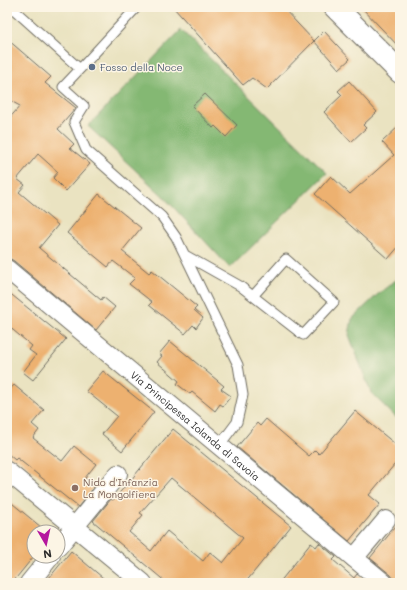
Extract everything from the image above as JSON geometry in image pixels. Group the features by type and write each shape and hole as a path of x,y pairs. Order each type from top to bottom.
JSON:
{"main road":[{"path":"334,7 400,72"}],"street":[{"name":"Via Principessa Iolanda di Savoia","path":"7,269 384,583"},
{"path":"7,471 143,583"},
{"path":"66,537 118,474"},
{"path":"354,558 386,520"},
{"path":"29,583 44,564"}],"lane":[{"path":"11,7 80,69"},
{"path":"137,7 63,87 84,106 74,122 86,150 162,217 176,237 238,365 243,395 237,422 218,445"},
{"path":"185,255 240,286 303,335 334,302 286,259 253,296"}],"green space":[{"path":"181,30 327,173 230,268 162,195 88,126"},
{"path":"396,280 400,284 400,421 371,393 349,335 352,319 378,294"}],"building":[{"path":"173,7 282,7 314,41 267,89 252,78 243,85"},
{"path":"361,7 400,7 400,48"},
{"path":"324,31 350,59 339,69 314,41"},
{"path":"7,39 51,77 45,83 76,108 58,129 74,144 70,148 90,164 66,191 53,178 58,172 38,154 17,179 25,185 19,192 58,225 39,248 101,300 103,297 115,307 96,330 14,261 7,257 7,121 20,106 7,99"},
{"path":"349,81 377,112 363,125 366,128 351,142 324,112 342,95 338,91"},
{"path":"205,94 237,125 226,137 215,126 213,128 192,106"},
{"path":"400,125 400,245 388,259 315,194 331,176 350,194 394,155 382,142"},
{"path":"99,194 141,228 122,251 149,273 152,270 197,307 194,310 203,318 196,328 193,325 185,334 149,305 152,302 129,284 135,278 113,261 108,267 67,233"},
{"path":"7,291 66,339 33,380 23,372 36,355 29,350 32,346 7,325"},
{"path":"170,341 224,386 221,389 231,396 223,406 220,404 215,411 192,392 190,394 177,384 179,381 157,362 162,356 159,354"},
{"path":"103,371 154,412 122,451 102,434 117,416 86,391"},
{"path":"14,385 44,410 32,424 39,430 33,438 62,461 74,446 96,464 85,478 95,486 78,507 17,458 15,460 7,453 7,393"},
{"path":"355,411 400,448 400,458 369,495 380,504 349,541 237,447 257,423 260,426 266,419 309,456 315,450 319,454"},
{"path":"173,429 291,526 245,583 167,583 93,521 111,499 113,500","holes":["171,478 243,538 223,563 210,552 203,561 167,531 151,551 129,532 143,515 140,513"]},
{"path":"7,499 37,524 26,524 26,564 27,564 12,583 7,583"},
{"path":"400,521 400,583 394,583 394,579 391,575 370,558"},
{"path":"311,543 316,547 319,543 336,557 333,560 354,578 357,574 368,583 279,583"},
{"path":"71,551 109,583 45,583 60,564 66,564 66,557"}],"place":[{"name":"Fosso della Noce","path":"92,67"},
{"name":"Nido d'Infanzia La Mongolfiera","path":"75,488"}]}
